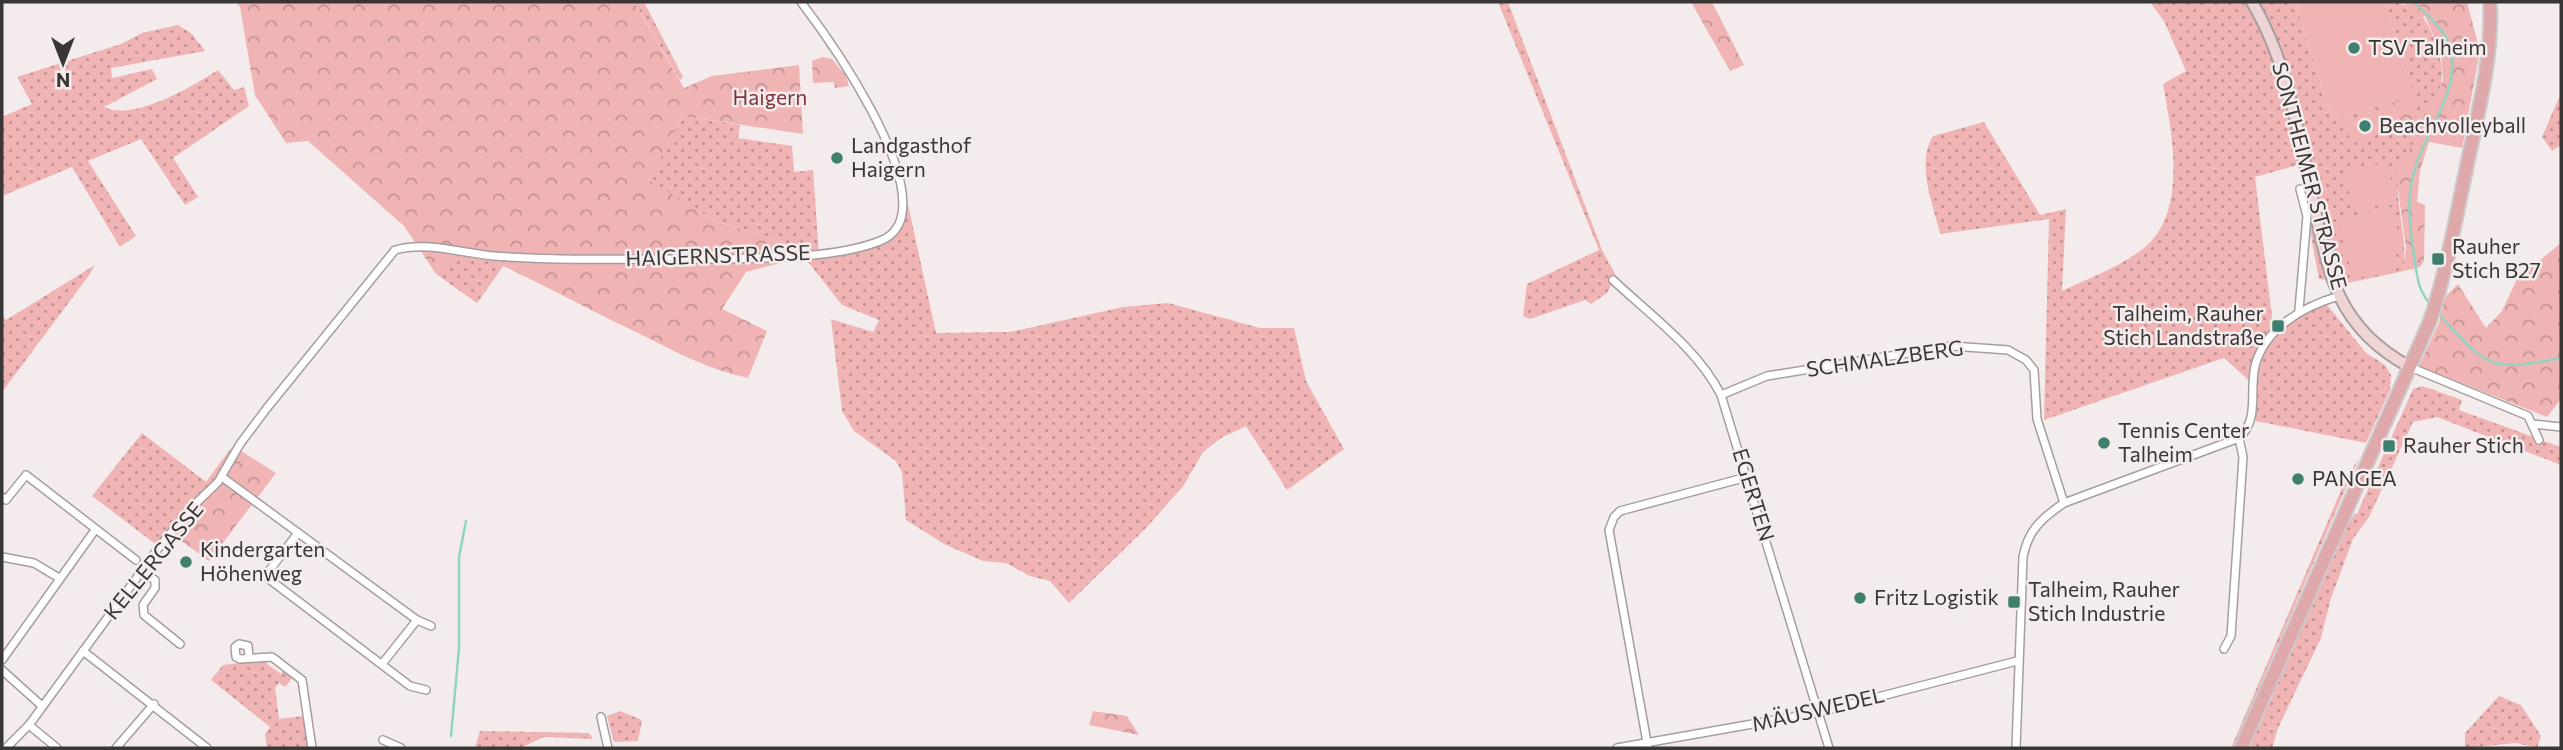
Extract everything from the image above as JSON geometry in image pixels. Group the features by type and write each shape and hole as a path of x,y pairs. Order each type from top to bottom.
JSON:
{"main road":[{"path":"2241,748 2426,331 2438,296 2484,78 2490,2"}],"street":[{"name":"HAIGERNSTRASSE","path":"321,338 384,260 395,250 405,247 427,247 494,256 770,258 868,245 888,238 899,223 903,199 888,146 875,117 801,2"},
{"name":"SONTHEIMER STRASSE","path":"2252,2 2267,27 2278,58 2322,241 2339,296 2353,319 2379,348 2410,367"},
{"path":"2298,310 2306,216 2300,189"},
{"name":"EGERTEN","path":"1613,280 1642,303 1700,365 1721,395 1829,748"},
{"path":"2015,748 2017,661 2026,540 2041,519 2064,503 2239,438 2248,430 2251,420 2255,365 2276,331 2298,310 2339,296"},
{"name":"KELLERGASSE","path":"6,748 29,724 191,508 206,497 222,477 240,444 321,338"},
{"name":"SCHMALZBERG","path":"1721,395 1767,376 1952,346 2008,349 2026,360 2034,370 2037,419 2064,503"},
{"path":"2410,367 2528,416 2539,440"},
{"path":"2533,424 2561,427"},
{"path":"2224,649 2231,636 2243,457 2239,438"},
{"path":"2,497 6,500 26,475 136,560"},
{"path":"222,477 417,620 431,626"},
{"path":"1647,747 1609,530 1611,524 1620,511 1747,477"},
{"path":"2,660 95,530"},
{"path":"298,533 265,576 410,685 426,690"},
{"path":"2,557 34,563 59,578"},
{"path":"142,572 155,580 156,588 143,605 144,615 180,644"},
{"path":"382,664 417,620"},
{"path":"83,651 207,748"},
{"path":"250,657 272,657 302,680 312,748"},
{"name":"MÄUSWEDEL","path":"1617,748 1647,747 1820,712 2017,661"},
{"path":"2,670 42,706"},
{"path":"116,748 154,704"},
{"path":"601,717 608,748"},
{"path":"29,724 57,748"},
{"path":"383,740 401,748"}],"green space":[{"name":"Haigern","path":"236,2 634,2 684,88 712,76 799,65 803,134 683,116 649,180 715,221 809,250 804,257 746,272 722,309 767,331 748,378 707,366 682,355 461,247 436,274 404,226 308,141 286,143 255,95 240,7"},
{"path":"634,2 644,2 683,77 680,80"},
{"path":"1498,2 1508,2 1602,250 1616,276 1607,293 1591,304 1585,300 1530,319 1523,316 1527,284 1599,250"},
{"path":"1691,2 1712,2 1744,65 1730,71"},
{"path":"2150,2 2295,2 2332,119 2413,94 2385,2 2406,6 2418,12 2427,22 2437,47 2442,76 2437,100 2399,165 2398,191 2404,271 2348,283 2319,279 2298,165 2255,177 2274,333 2254,364 2253,384 2224,358 2044,420 2049,219 1940,234 1926,171 1928,147 1933,136 1984,122 2040,215 2066,209 2062,291 2135,255 2158,233 2167,215 2172,194 2173,148 2163,84 2186,71 2164,21"},
{"name":"TSV Talheim","path":"2295,2 2385,2 2414,94 2332,119"},
{"path":"2403,2 2467,2 2480,51 2462,148 2429,142 2420,171 2417,202 2425,205 2424,261 2420,267 2404,271 2406,248 2396,175 2399,161 2412,146 2443,80 2441,53 2425,16 2419,19"},
{"path":"178,25 192,34 205,51 111,68 112,78 152,69 157,79 104,107 131,110 146,106 179,93 218,70 234,90 244,87 249,106 173,158 198,197 185,205 141,139 88,161 136,236 120,247 72,167 2,196 2,117 32,104 17,77 121,44 142,33"},
{"path":"822,57 832,59 846,76 849,86 835,88 834,82 813,83 812,61"},
{"path":"2561,93 2561,145 2552,151 2542,137"},
{"path":"2416,96 2416,110 2410,126 2388,133 2381,106"},
{"name":"Beachvolleyball","path":"2379,111 2385,131 2351,141 2345,121"},
{"path":"683,116 740,125 738,138 792,146 794,172 813,170 819,255 860,250 888,241 897,232 902,220 902,177 936,333 1010,332 1123,307 1168,303 1260,328 1294,328 1306,381 1344,449 1287,490 1246,426 1221,438 1203,452 1184,485 1147,527 1069,603 1050,581 1030,576 1006,563 983,561 944,544 906,520 902,472 896,461 854,431 842,411 831,319 873,332 879,320 842,305 804,257 808,250 715,221 648,181"},
{"path":"2387,162 2396,201 2354,211 2345,172"},
{"path":"2392,207 2402,247 2390,251 2394,269 2353,279 2339,220"},
{"path":"2561,243 2561,399 2547,417 2419,366 2439,323 2444,298 2458,284 2486,328 2502,311 2517,279"},
{"path":"460,247 504,265 477,303 436,274"},
{"path":"95,265 2,392 2,314 6,320"},
{"path":"2324,301 2366,353 2385,365 2391,375 2390,390 2366,443 2256,421 2254,379 2261,354 2283,326"},
{"path":"2423,386 2462,400 2459,410 2561,447 2561,465 2437,417 2413,422 2369,517 2353,539 2331,598 2321,638 2278,728 2272,748 2245,748 2336,543 2355,513 2357,514 2413,389"},
{"path":"142,433 206,482 231,448 227,464 158,546 92,496"},
{"path":"241,451 276,473 209,561 172,534"},
{"path":"2359,458 2233,748 2231,748 2345,481"},
{"path":"267,660 267,664 281,674 284,670 293,677 285,687 279,683 275,688 279,719 303,716 309,748 267,748 265,734 270,727 211,680 223,665"},
{"path":"2499,696 2521,705 2541,736 2537,748 2516,743 2465,748 2465,733"},
{"path":"620,711 642,720 638,741 614,742 607,716"},
{"path":"1093,711 1127,716 1139,735 1089,725"},
{"path":"480,731 589,733 593,739 544,737 520,748 475,748"}],"waterway":[{"path":"2414,2 2444,34 2452,63 2451,78 2442,108 2416,165 2409,210 2417,275 2420,287 2431,305"},
{"path":"2437,312 2467,344 2490,361 2518,365 2561,358"},
{"path":"451,736 459,648 459,557 466,521"}],"place":[{"name":"TSV Talheim","path":"2354,48"},
{"name":"Beachvolleyball","path":"2365,126"},
{"name":"Landgasthof Haigern","path":"837,158"},
{"name":"Rauher Stich B27","path":"2438,259"},
{"name":"Talheim, Rauher Stich Landstraße","path":"2278,326"},
{"name":"Tennis Center Talheim","path":"2104,443"},
{"name":"Rauher Stich","path":"2389,446"},
{"name":"PANGEA","path":"2298,479"},
{"name":"Kindergarten Höhenweg","path":"186,562"},
{"name":"Fritz Logistik","path":"1860,598"},
{"name":"Talheim, Rauher Stich Industrie","path":"2014,602"}]}
